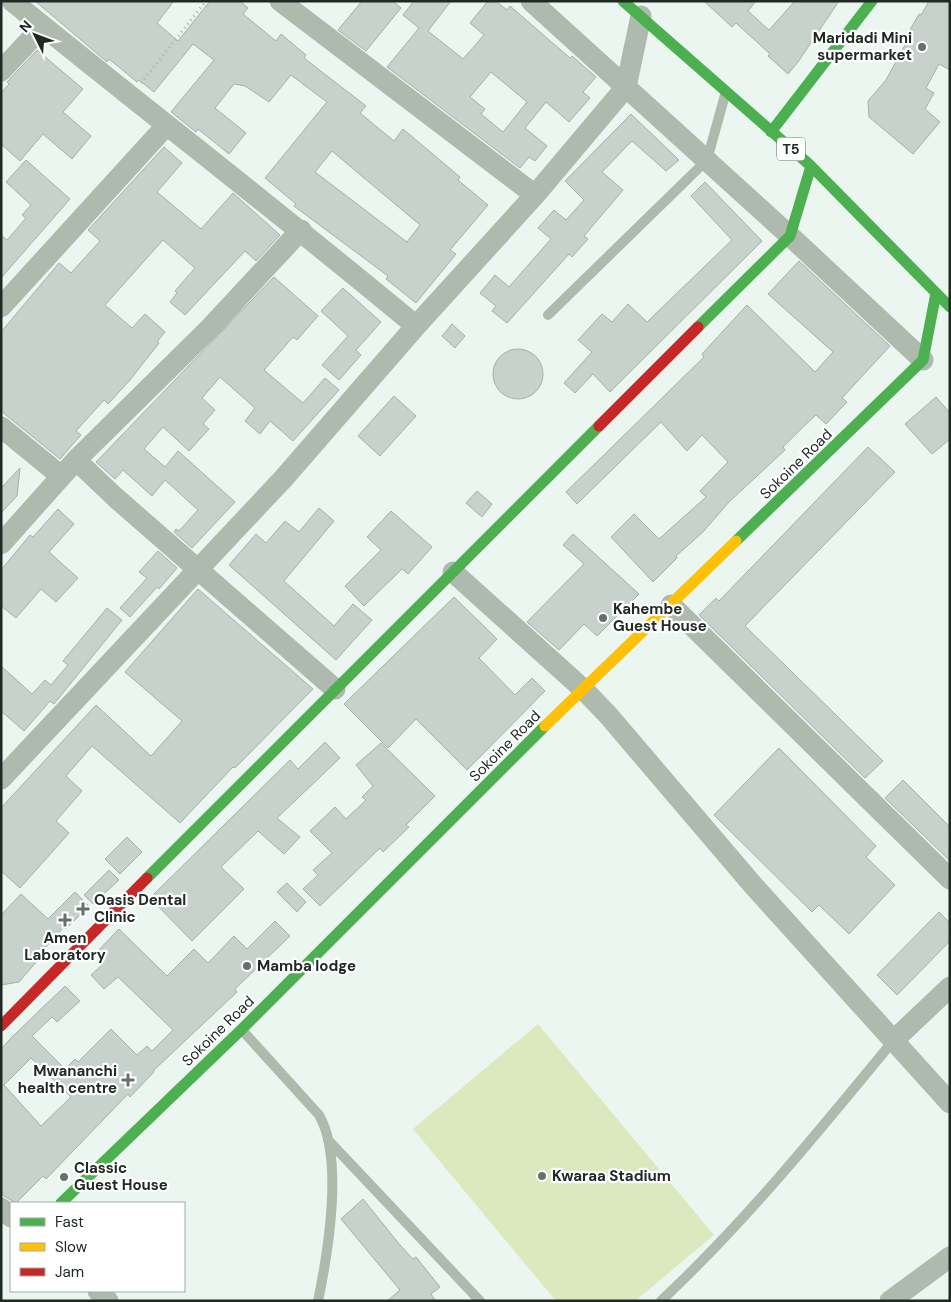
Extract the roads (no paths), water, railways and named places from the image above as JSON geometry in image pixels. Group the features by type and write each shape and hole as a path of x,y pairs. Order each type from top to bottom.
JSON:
{"main road":[{"name":"T5","path":"623,1 811,166 950,307"},
{"path":"772,132 872,1"},
{"path":"6,1014 790,236 811,166"},
{"path":"923,360 936,293"},
{"name":"Sokoine Road","path":"62,1202 242,1030 583,689 923,360"}],"street":[{"path":"12,1 128,96 300,230 416,326"},
{"path":"280,1 535,195"},
{"path":"531,1 790,236 923,360"},
{"path":"1,779 283,479 416,326 535,195 626,87 641,16"},
{"path":"1,71 43,26"},
{"path":"1,307 166,126"},
{"path":"1,544 76,460 210,328 300,230"},
{"path":"1,427 61,476"},
{"path":"76,460 116,498 200,569 335,689"},
{"path":"453,572 583,689 638,748 682,804 752,884 950,1103"},
{"path":"671,605 950,878"},
{"path":"893,1041 950,987"},
{"path":"890,1301 950,1257"},
{"path":"99,1292 108,1301"}],"lane":[{"path":"548,315 707,160 726,91"},
{"path":"242,1030 318,1115 326,1127 332,1167 331,1208 324,1270 318,1301"},
{"path":"661,1301 714,1251 761,1199 893,1041"},
{"path":"328,1140 480,1301"}],"place":[{"name":"Maridadi Mini supermarket","path":"922,47"},
{"name":"Kahembe Guest House","path":"603,618"},
{"name":"Oasis Dental Clinic","path":"83,909"},
{"name":"Amen Laboratory","path":"65,920"},
{"name":"Mamba lodge","path":"247,966"},
{"name":"Mwananchi health centre","path":"128,1080"},
{"name":"Kwaraa Stadium","path":"542,1176"},
{"name":"Classic Guest House","path":"64,1177"}]}
